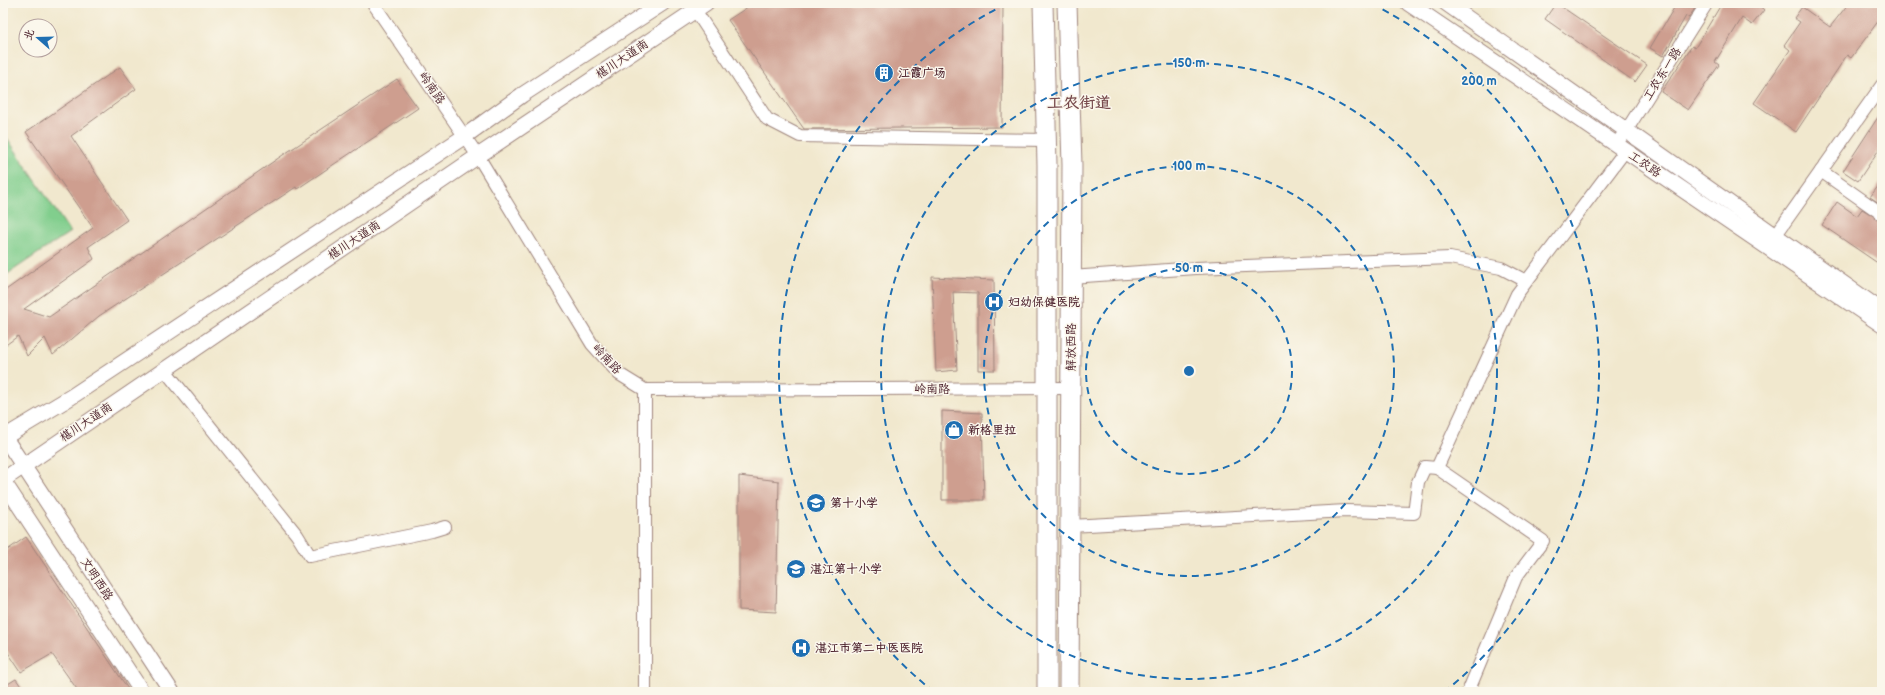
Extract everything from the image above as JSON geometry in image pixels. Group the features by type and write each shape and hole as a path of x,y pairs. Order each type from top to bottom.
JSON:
{"main road":[{"name":"解放西路","path":"1043,3 1046,140 1047,692"},
{"name":"解放西路","path":"1067,3 1072,165 1069,692"}],"street":[{"name":"岭南路","path":"373,3 478,156 592,344 619,374 645,390 1071,388"},
{"name":"椹川大道南","path":"3,437 71,397 465,136 522,96 662,3"},
{"name":"工农路","path":"1408,3 1882,325"},
{"name":"工农路","path":"1446,3 1882,311"},
{"name":"工农东一路","path":"1437,468 1516,294 1621,148 1626,131 1707,3"},
{"name":"椹川大道南","path":"3,480 164,369 700,6"},
{"path":"700,6 767,119 800,136 1046,140"},
{"path":"1775,236 1882,85"},
{"path":"1821,171 1882,214"},
{"path":"1071,277 1196,268 1450,258 1501,268 1526,281"},
{"path":"164,369 297,535 310,556 445,527"},
{"path":"645,390 645,692"},
{"name":"文明西路","path":"3,437 23,465 172,692"},
{"path":"1070,526 1346,511 1414,513 1418,482 1425,467 1437,468 1543,541 1516,577 1468,692"},
{"name":"文明西路","path":"3,480 142,692"}],"green space":[{"path":"3,132 70,232 3,277"}],"building":[{"name":"江霞广场","path":"754,3 1003,3 1002,127 804,129 728,20"},
{"path":"1556,3 1647,65 1635,82 1545,19"},
{"path":"1677,3 1698,3 1689,18 1686,16 1663,56 1650,48"},
{"path":"1722,3 1756,3 1764,10 1752,25 1742,18 1715,62 1719,65 1688,110 1661,92 1692,46 1695,48"},
{"path":"1849,3 1882,3 1882,16 1851,58 1847,55 1796,132 1754,103 1790,50 1784,45 1800,22 1794,18 1802,7 1830,27"},
{"path":"120,67 136,89 71,136 127,220 88,247 94,259 24,309 49,317 280,157 397,79 418,108 297,189 296,187 99,316 53,355 45,338 27,356 18,336 3,347 3,292 93,228 26,132"},
{"path":"1882,111 1882,145 1858,181 1843,171"},
{"path":"1882,181 1882,205 1870,197"},
{"path":"1837,202 1857,216 1862,209 1882,221 1882,266 1822,225"},
{"path":"932,277 994,280 995,370 978,370 978,293 953,292 957,370 936,372"},
{"path":"942,411 982,413 984,500 942,500"},
{"path":"739,476 779,481 776,612 739,610"},
{"path":"26,537 130,692 79,692 52,654 21,672 3,645 3,553"},
{"path":"16,679 25,692 3,692 3,687"}],"place":[{"name":"江霞广场","path":"884,73"},
{"name":"妇幼保健医院","path":"994,302"},
{"name":"新格里拉","path":"954,430"},
{"name":"第十小学","path":"816,503"},
{"name":"湛江第十小学","path":"796,569"},
{"name":"湛江市第二中医医院","path":"801,648"}],"district":[{"name":"工农街道","path":"1079,102"}]}
